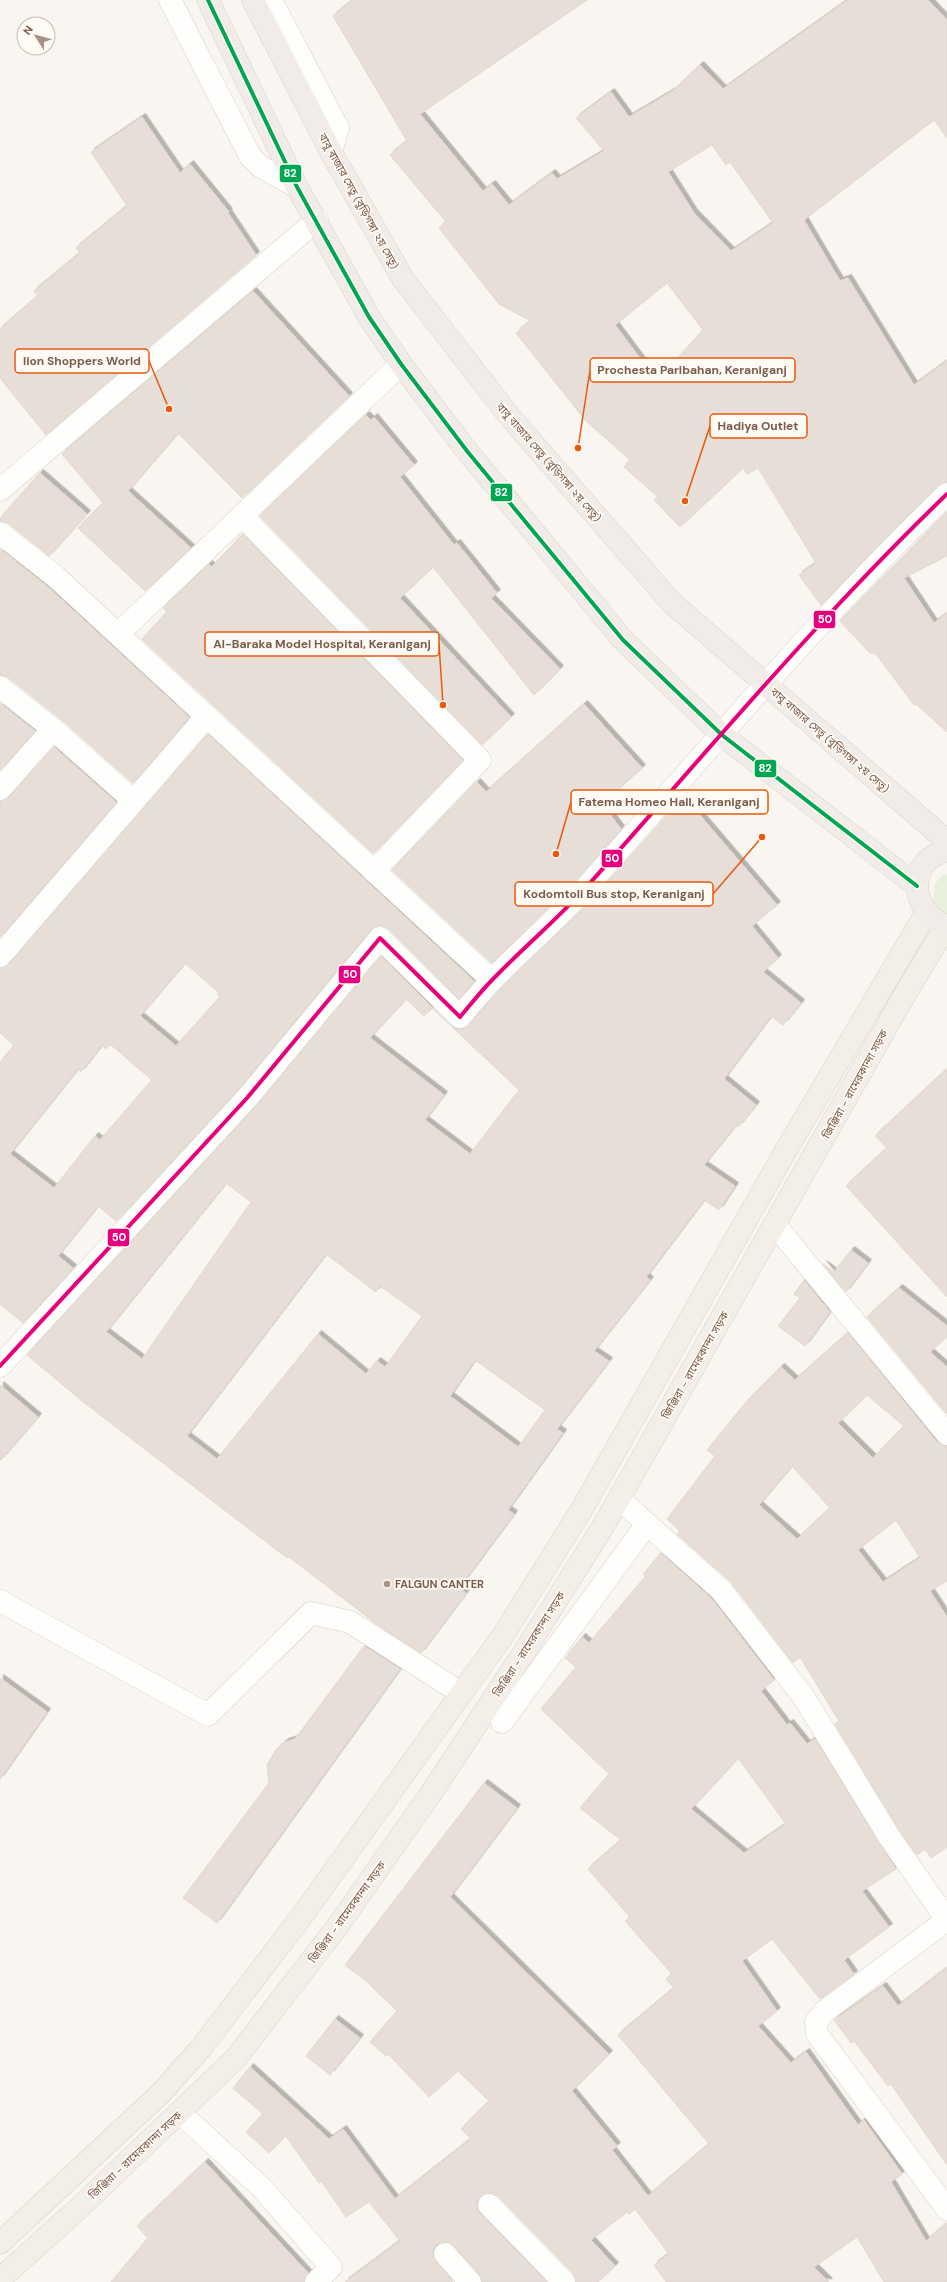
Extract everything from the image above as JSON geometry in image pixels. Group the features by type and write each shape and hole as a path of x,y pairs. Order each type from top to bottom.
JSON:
{"highway":[{"path":"208,0 297,187 317,220 370,317 401,364 467,451 624,640 722,735 917,886"},
{"name":"বাবু বাজার সেতু (বুড়িগঙ্গা ২য় সেতু)","path":"253,0 330,152 403,279 510,417 672,603 947,841"},
{"path":"947,851 926,861 920,871 917,886 918,900 926,913 935,921 947,926"}],"main road":[{"path":"0,2243 160,2094 202,2048 299,1920 502,1637 582,1509 781,1158 926,913"},
{"name":"জিঞ্জিরা - রামেরকান্দা সড়ক","path":"0,2279 180,2113 236,2058 337,1927 441,1779 524,1652 619,1499 904,996 947,926"},
{"path":"102,2149 119,2170"}],"street":[{"path":"170,0 250,156 261,167 297,187"},
{"path":"271,0 338,128 330,152"},
{"path":"0,490 317,220"},
{"path":"118,634 401,364"},
{"path":"0,1366 247,1098 380,938 460,1017 492,980 570,906 754,697 890,548 947,494"},
{"path":"242,516 480,760 374,870"},
{"path":"0,533 56,576 492,980"},
{"path":"0,687 53,729 134,801"},
{"path":"0,956 207,716"},
{"path":"0,789 53,729"},
{"path":"775,1225 947,1434"},
{"path":"619,1499 721,1590 798,1690 890,1838 946,1920 825,2011 816,2022 817,2034 947,2209"},
{"path":"502,1722 647,1524"},
{"path":"0,1601 208,1715 311,1613 350,1622 461,1693"},
{"path":"180,2113 260,2186 331,2267 316,2282"},
{"path":"489,2205 564,2282"},
{"path":"445,2254 470,2282"}],"green space":[{"path":"947,874 947,919 934,907 934,888 938,879"}],"building":[{"path":"353,0 587,0 420,114 483,191 492,184 509,205 552,173 557,179 604,151 576,118 611,92 629,117 673,91 700,65 723,89 848,0 928,0 947,20 947,138 934,120 804,220 840,281 848,278 914,385 947,361 947,482 938,485 821,605 799,575 816,563 758,468 747,474 743,468 680,527 654,500 658,497 624,467 630,460 585,420 516,333 531,321 499,304 439,228 446,222 390,155 407,141 333,16","holes":["712,145 726,165 730,162 773,223 731,251 694,213 668,172","667,283 703,330 657,381 615,325"]},
{"path":"142,117 180,173 190,164 229,212 228,213 256,255 46,435 0,378 0,329 38,296 34,291 80,253 76,248 127,206 91,152"},
{"path":"253,291 349,396 242,498 178,433 128,491 191,548 145,591 78,528 103,503 62,454"},
{"path":"366,415 371,420 374,417 414,465 400,477 454,545 457,543 497,593 491,598 560,669 534,695 433,567 400,598 511,717 482,745 260,516"},
{"path":"40,473 87,514 49,556 8,523 0,521 0,518"},
{"path":"947,512 947,556 904,578 934,623 947,613 947,732 916,704 914,705 875,653 870,653 840,621"},
{"path":"243,534 463,760 373,853 142,639 167,612 163,608 209,564 212,567"},
{"path":"0,549 48,587 189,717 133,783 61,719 8,677 0,675"},
{"path":"0,703 35,731 0,770"},
{"path":"584,704 642,768 602,804 621,829 569,887 492,963 392,870 477,782 486,792"},
{"path":"208,734 474,981 459,999 389,929 382,926 376,926 371,930 238,1090 116,1221 98,1206 58,1256 73,1268 23,1323 0,1304 0,1062 14,1045 0,1033 0,968 9,964","holes":["185,963 219,993 218,995 220,997 176,1046 140,1016","110,1044 152,1080 100,1140 95,1136 54,1188 10,1154 78,1069 81,1072 102,1045 106,1049"]},
{"path":"54,747 116,802 0,937 0,801 9,797"},
{"path":"686,799 777,905 752,926 778,958 763,972 801,1003 783,1025 771,1016 724,1079 756,1105 738,1127 736,1125 704,1165 735,1186 719,1210 704,1200 646,1277 650,1280 594,1351 609,1361 557,1429 563,1433 508,1510 514,1514 459,1588 466,1593 421,1653 379,1626 289,1557 287,1558 82,1401 27,1355 256,1106 381,956 449,1024 432,1008 424,1016 406,999 370,1038 444,1095 425,1120 470,1154 519,1090 451,1026 458,1029 464,1029 502,988 588,904 665,818","holes":["226,1183 251,1202 142,1359 106,1332","326,1254 376,1292 380,1286 422,1316 385,1367 377,1361 366,1374 318,1334 217,1459 187,1436","475,1360 545,1410 518,1447 450,1396"]},
{"path":"947,1069 947,1297 846,1186 887,1148 875,1136"},
{"path":"851,1250 868,1263 846,1292 823,1264 834,1272"},
{"path":"804,1280 830,1312 805,1346 778,1326 800,1298 794,1294"},
{"path":"899,1288 947,1326 947,1336 930,1352 947,1367 947,1414 867,1317"},
{"path":"848,1333 937,1442 947,1446 947,1581 930,1591 947,1617 947,1847 931,1858 925,1849 917,1855 900,1831 835,1724 839,1721 800,1657 793,1663 731,1582 677,1534 680,1531 667,1519 715,1456 707,1450 747,1401 781,1367 795,1380","holes":["867,1395 904,1426 873,1458 838,1423","792,1466 830,1508 797,1539 759,1505","896,1520 920,1558 883,1582 858,1550"]},
{"path":"0,1385 38,1417 0,1461"},
{"path":"661,1553 712,1599 774,1680 761,1691 787,1725 790,1723 807,1744 815,1739 896,1869 862,1891 889,1927 844,1960 854,1974 820,1999 772,1939 742,1961 777,2011 758,2026 791,2063 806,2052 858,2125 864,2120 902,2174 891,2182 926,2241 947,2223 947,2282 884,2282 857,2237 814,2267 829,2282 666,2282 654,2265 669,2254 635,2209 629,2214 627,2212 591,2240 615,2266 598,2282 576,2282 573,2273 498,2196 486,2193 477,2201 477,2208 480,2213 547,2282 482,2282 479,2274 454,2246 443,2242 437,2244 433,2250 433,2257 453,2282 345,2282 400,2241 369,2202 346,2217 321,2181 319,2183 285,2135 269,2153 246,2132 263,2114 233,2088 250,2067 329,2139 343,2129 395,2199 471,2139 461,2129 489,2101 458,2071 429,2097 388,2054 386,2056 370,2042 397,2011 366,1981 345,1965 484,1783 517,1808 450,1897 609,2054 572,2091 617,2146 612,2150 648,2196 709,2144 618,2035 674,1988 666,1979 672,1974 625,1921 630,1917 588,1869 621,1840 580,1808 609,1774 541,1709 576,1667 565,1658 582,1637 589,1643 646,1576 643,1574","holes":["738,1758 786,1824 744,1853 691,1809"]},
{"path":"364,1646 400,1669 217,1923 183,1898 269,1783 267,1765 275,1751 285,1742 295,1739"},
{"path":"0,1678 47,1712 0,1779"},
{"path":"947,1968 947,2165 891,2084 888,2086 854,2041 851,2043 834,2020 883,1986 898,2006"},
{"path":"335,2019 360,2038 330,2075 306,2056"},
{"path":"205,2162 308,2273 304,2282 111,2282 148,2238 137,2226"}],"transit line":[{"name":"82","path":"208,0 297,187 369,317 401,364 467,451 623,640 722,735 917,886"},
{"name":"50","path":"0,1366 247,1098 380,938 460,1017 493,979 579,896 809,636 900,540 947,494"}],"place":[{"name":"lion Shoppers World","path":"169,409"},
{"name":"Prochesta Paribahan, Keraniganj","path":"578,448"},
{"name":"Hadiya Outlet","path":"685,501"},
{"name":"Al-Baraka Model Hospital, Keraniganj","path":"443,705"},
{"name":"Kodomtoli Bus stop, Keraniganj","path":"762,837"},
{"name":"Fatema Homeo Hall, Keraniganj","path":"556,854"},
{"name":"FALGUN CANTER","path":"387,1584"}]}
